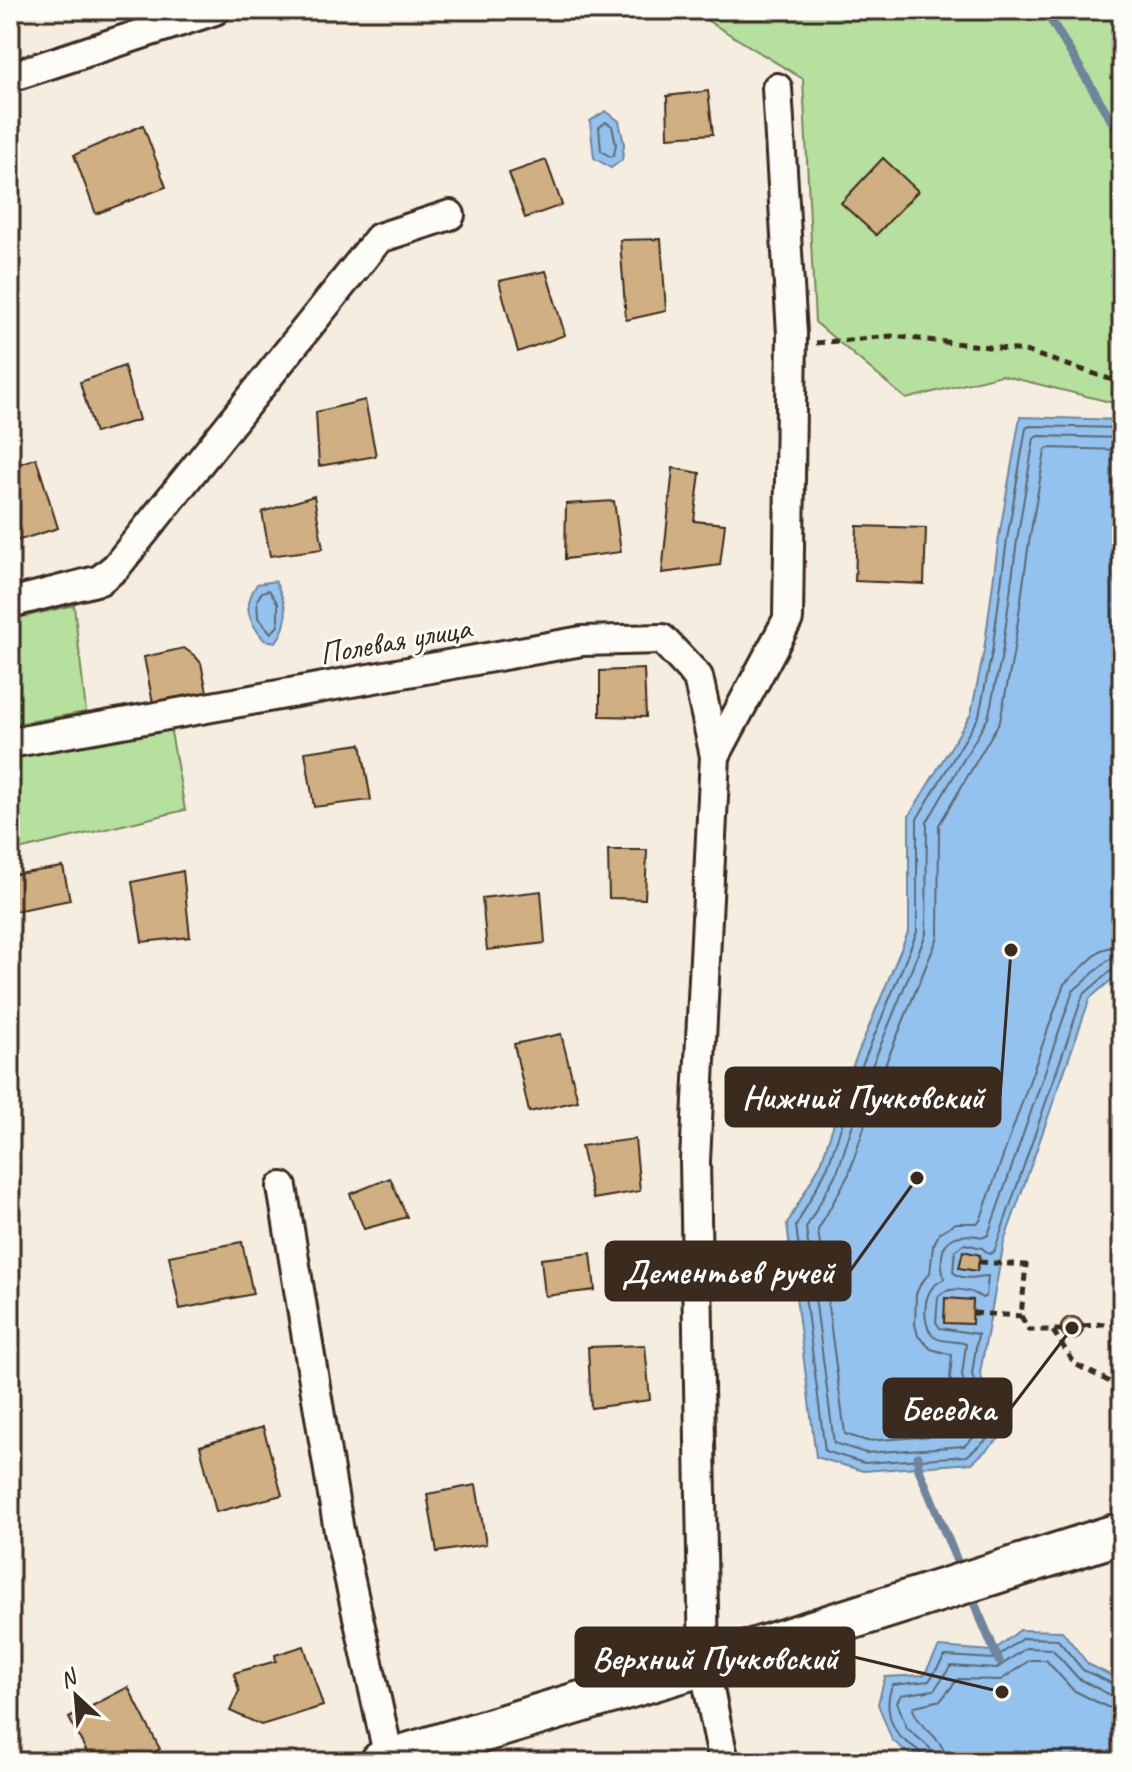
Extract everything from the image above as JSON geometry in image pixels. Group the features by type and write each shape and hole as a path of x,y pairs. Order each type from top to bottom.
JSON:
{"street":[{"path":"10,77 215,10"},
{"path":"724,1762 704,1665 695,1161 715,756 788,619 791,345 777,88"},
{"path":"10,603 100,580 116,567 379,238 450,215"},
{"name":"Полевая улица","path":"10,743 582,641 662,639 698,677 715,756"},
{"path":"282,1187 339,1531 385,1760 704,1665 1122,1533"}],"path":[{"path":"791,345 892,336 1025,351 1122,383"},
{"path":"979,1262 1026,1265 1021,1316 1029,1330 1062,1330"},
{"path":"973,1313 1021,1316"},
{"path":"1083,1326 1122,1322"},
{"path":"1052,1330 1075,1364 1122,1388"}],"green space":[{"path":"690,10 1122,10 1122,405 1001,375 906,399 815,322 803,79"},
{"path":"74,605 86,712 10,725 10,620"},
{"path":"170,726 185,810 10,852 10,753"}],"water":[{"path":"606,111 619,121 624,144 622,160 611,168 594,158 590,121"},
{"path":"1020,417 1122,420 1122,971 1090,998 1004,1242 980,1373 1001,1437 972,1463 863,1471 816,1457 787,1224 821,1163 853,1065 909,930 909,816 971,714 984,651 999,537"},
{"path":"275,581 286,612 284,627 276,642 264,640 251,620 248,607 257,584"},
{"path":"1020,1630 1062,1631 1088,1664 1122,1681 1122,1762 919,1762 892,1740 878,1704 885,1677 924,1675 939,1647 993,1651"}],"building":[{"path":"708,91 713,134 668,137 667,96"},
{"path":"143,125 166,187 96,214 74,155"},
{"path":"883,158 918,191 876,235 841,203"},
{"path":"546,160 562,205 525,218 509,173"},
{"path":"661,239 666,311 626,320 620,240"},
{"path":"546,271 565,335 518,352 499,281"},
{"path":"124,366 139,420 95,433 80,382"},
{"path":"365,400 376,456 319,466 316,412"},
{"path":"36,458 58,528 10,543 10,467"},
{"path":"673,468 700,473 694,521 725,524 720,565 662,573"},
{"path":"314,496 323,549 270,556 262,512"},
{"path":"614,501 621,552 565,559 566,504"},
{"path":"857,526 926,528 924,584 855,581"},
{"path":"184,648 201,663 207,692 153,703 144,657"},
{"path":"644,669 646,717 600,716 600,671"},
{"path":"361,744 371,800 314,807 305,752"},
{"path":"608,850 647,850 645,899 609,898"},
{"path":"63,867 70,900 10,912 10,875"},
{"path":"183,871 190,937 142,942 132,882"},
{"path":"541,891 545,943 487,950 482,898"},
{"path":"561,1034 578,1101 529,1112 514,1044"},
{"path":"635,1139 640,1191 593,1199 581,1146"},
{"path":"390,1178 407,1217 364,1229 350,1194"},
{"path":"242,1242 253,1294 180,1309 169,1256"},
{"path":"963,1251 980,1255 977,1271 959,1268"},
{"path":"591,1253 595,1290 545,1296 541,1259"},
{"path":"945,1298 973,1300 972,1324 944,1323"},
{"path":"1072,1317 1080,1320 1083,1328 1080,1336 1072,1339 1064,1336 1061,1328 1064,1320"},
{"path":"645,1345 650,1400 591,1408 588,1347"},
{"path":"263,1427 282,1495 216,1512 200,1446"},
{"path":"476,1485 486,1544 437,1552 427,1494"},
{"path":"304,1646 323,1706 261,1725 230,1711 239,1691 234,1673 276,1661 275,1655"},
{"path":"128,1687 160,1749 136,1762 92,1762 69,1718"}],"waterway":[{"path":"1045,10 1122,138"},
{"path":"918,1457 918,1467 962,1573"},
{"path":"969,1591 999,1661"}],"place":[{"name":"Нижний Пучковский","path":"1011,950"},
{"name":"Дементьев ручей","path":"917,1178"},
{"name":"Беседка","path":"1072,1328"},
{"name":"Верхний Пучковский","path":"1002,1692"}]}
